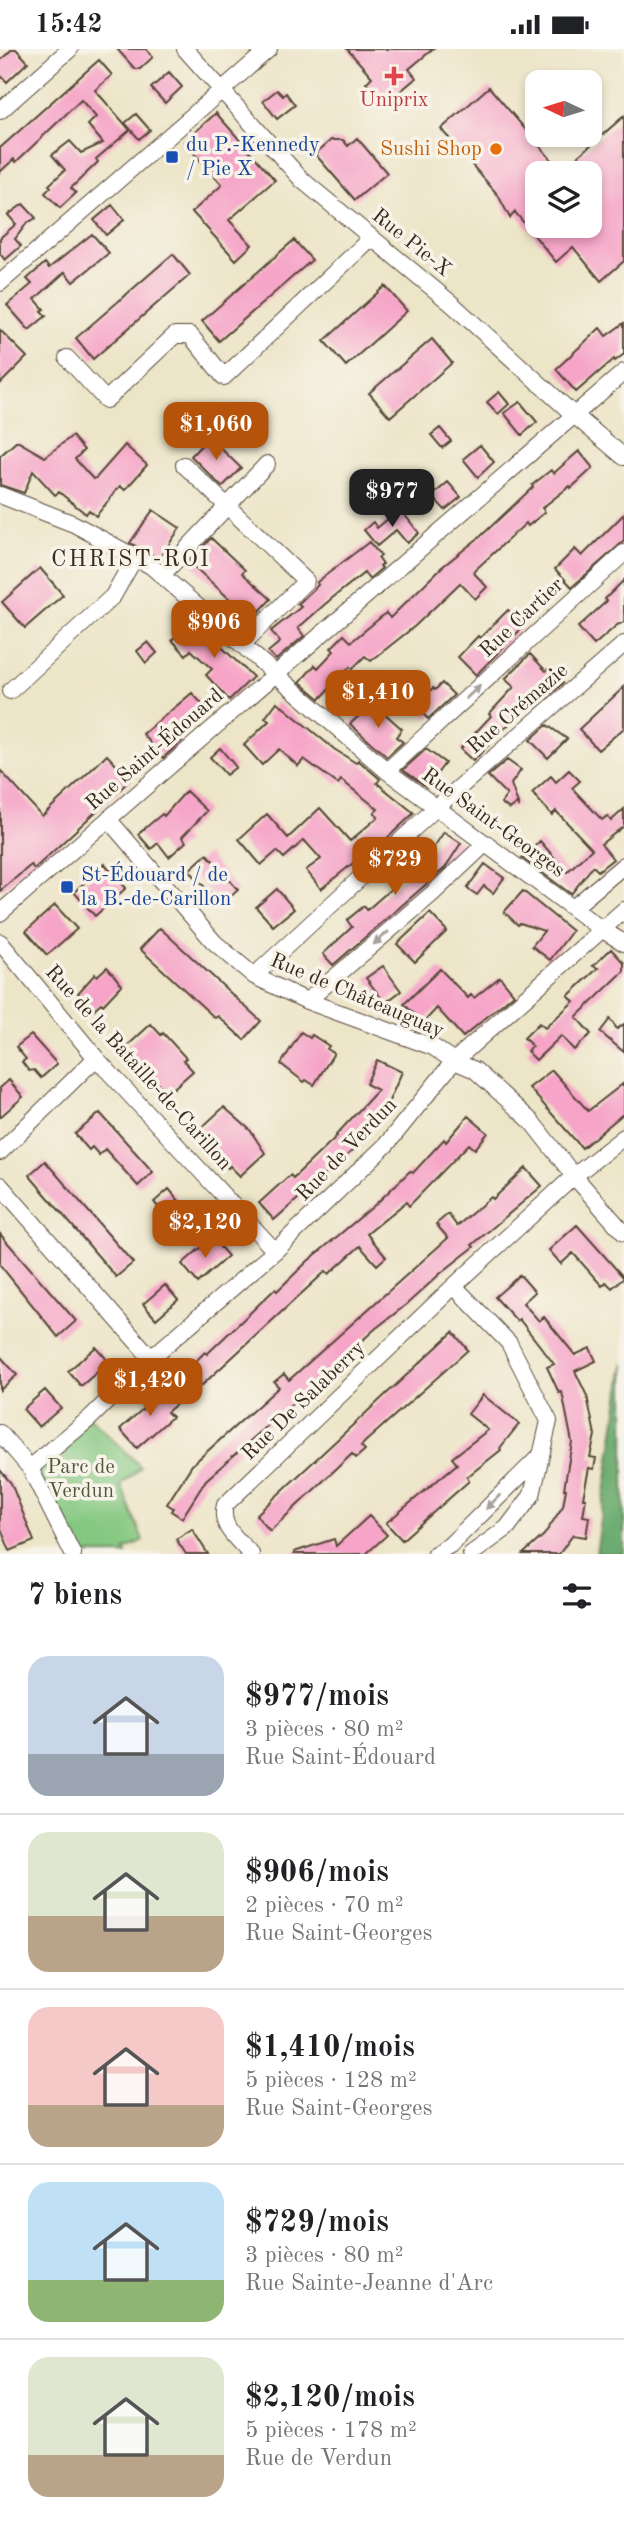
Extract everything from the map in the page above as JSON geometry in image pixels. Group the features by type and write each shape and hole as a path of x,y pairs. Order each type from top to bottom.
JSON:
{"street":[{"path":"0,111 70,49"},
{"name":"Rue Pie-X","path":"185,49 302,180 452,304 624,457"},
{"path":"0,283 270,49"},
{"path":"67,358 106,400 175,335 190,335 224,377 371,238"},
{"name":"Rue Saint-Édouard","path":"0,913 624,372"},
{"path":"162,575 267,464"},
{"path":"184,465 306,581 243,645"},
{"name":"Rue Saint-Georges","path":"0,495 74,524 162,575 387,771 601,929 624,943"},
{"name":"Rue Cartier","path":"387,771 624,553"},
{"path":"10,691 113,596 135,557"},
{"name":"Rue Crémazie","path":"254,976 437,807 624,644"},
{"name":"Rue de Châteauguay","path":"108,819 214,942 254,976 307,1002 433,1047 454,1061 475,1070 531,1121 624,1233"},
{"path":"307,1002 432,894 486,843"},
{"path":"573,908 624,865"},
{"name":"Rue de Verdun","path":"30,1468 90,1418 151,1358 275,1251 386,1145 454,1061 624,910"},
{"name":"Rue de la Bataille-de-Carillon","path":"0,942 96,1058 275,1251"},
{"path":"0,1152 96,1058"},
{"name":"Rue De Salaberry","path":"251,1554 225,1525 222,1515 226,1505 454,1286 574,1176 624,1137"},
{"path":"0,1185 151,1358"},
{"path":"454,1286 509,1343 549,1421 532,1495 507,1528 471,1554"},
{"path":"0,1433 30,1468 73,1554"},
{"path":"435,1554 450,1545 542,1454"}],"green space":[{"path":"624,1363 624,1554 596,1554"},
{"name":"Parc de Verdun","path":"90,1418 141,1467 121,1485 143,1540 125,1550 127,1554 73,1554 30,1468"}],"building":[{"path":"12,49 16,49 28,62 7,82 0,75 0,61"},
{"path":"117,49 146,49 153,57 140,69 135,69"},
{"name":"Uniprix","path":"347,49 433,49 409,69 416,78 384,105 366,83 372,77"},
{"path":"99,60 112,75 95,90 130,130 96,159 98,162 71,188 76,193 60,208 45,193 51,187 49,185 65,170 52,155 70,141 81,153 103,143 88,125 96,117 81,100 16,162 14,159 0,172 0,148"},
{"path":"169,72 182,87 165,103 151,88"},
{"path":"489,87 525,129 525,147 540,147 552,161 525,161 525,224 515,212 510,218 498,195 441,129"},
{"path":"277,90 283,96 286,93 295,105 277,119 263,101"},
{"path":"216,113 275,180 229,220 252,245 236,260 192,212 222,185 184,142"},
{"path":"136,114 150,130 139,139 125,123"},
{"path":"624,116 624,261 601,281 573,247 556,262 536,238 602,238 602,161 572,161 588,147 602,147 602,135"},
{"path":"357,138 387,173 355,200 315,154 331,140 343,140 348,146"},
{"path":"23,204 36,218 27,223 15,239 21,246 5,260 0,254 0,238 16,224 8,215"},
{"path":"112,205 124,220 106,235 94,220"},
{"path":"92,234 109,253 73,282 65,272 35,299 44,309 41,311 46,316 29,330 7,305 32,284 27,279 45,263 49,268"},
{"path":"294,240 312,260 219,341 202,321"},
{"path":"173,254 190,275 93,359 76,338"},
{"path":"385,286 407,311 346,366 324,341"},
{"path":"624,323 624,354 615,361 614,359 576,392 556,369 600,328 606,336"},
{"path":"0,330 27,357 0,384"},
{"path":"432,339 452,363 390,417 369,393"},
{"path":"499,392 509,404 498,414 487,402"},
{"path":"520,402 537,422 522,435 504,413"},
{"path":"440,428 451,441 442,448 431,435"},
{"path":"72,436 84,450 75,459 93,479 125,445 147,465 125,490 120,486 96,516 89,510 86,514 59,492 55,495 33,471 24,493 0,485 0,456 17,441 45,457"},
{"path":"209,437 241,468 222,487 191,456"},
{"path":"480,445 494,462 478,477 463,459"},
{"path":"579,451 593,468 571,488 570,486 542,508 545,512 528,526 526,523 473,572 487,587 475,599 460,583 415,626 371,661 365,656 352,669 350,667 320,699 300,682 315,665 318,668 334,651 331,648 344,635 351,642 386,613 390,618 442,567 481,536 533,487 532,485 551,470 554,473"},
{"path":"448,482 461,497 445,510 432,496"},
{"path":"400,509 419,533 407,543 396,530 377,546 364,530 373,522 377,528"},
{"path":"153,510 180,528 159,559 130,543"},
{"path":"624,514 624,541 572,587 555,569 575,549 582,556"},
{"path":"211,538 245,570 242,573 271,599 243,629 225,612 234,603 189,562"},
{"path":"369,542 381,556 378,558 383,564 380,566 382,568 369,579 364,573 331,599 298,628 304,636 276,660 268,652 280,642 271,631 301,607 298,604 318,585 317,582"},
{"path":"40,568 63,595 25,628 2,602"},
{"path":"624,580 624,622 594,645 578,627 607,601 605,599"},
{"path":"508,610 524,626 476,675 458,657"},
{"path":"189,621 206,636 208,634 253,677 229,700 206,675 212,669 191,650 186,655 172,640"},
{"path":"148,642 157,653 146,663 137,651"},
{"path":"530,654 546,671 550,668 563,683 536,707 531,701 473,761 460,749 514,687 505,679"},
{"path":"442,683 454,695 428,719 415,705"},
{"path":"624,687 624,728 598,750 579,729"},
{"path":"192,693 204,706 175,732 182,741 163,758 143,734"},
{"path":"277,702 334,749 356,763 358,760 380,779 377,783 414,813 366,858 363,855 321,889 306,870 321,859 304,840 284,858 277,851 261,865 239,839 267,814 288,838 320,808 350,841 378,817 374,813 378,809 341,780 338,784 304,759 298,766 279,749 262,765 244,745 269,721 265,718"},
{"path":"373,703 402,729 396,737 403,742 387,757 350,724"},
{"path":"547,725 567,739 548,758 530,740"},
{"path":"220,748 236,767 226,775 210,757"},
{"path":"426,749 445,763 427,787 403,770"},
{"path":"107,755 130,780 34,869 31,865 0,891 0,770 42,816"},
{"path":"507,760 521,770 511,784 519,807 516,804 510,809 501,803 507,795 488,776"},
{"path":"569,770 580,781 572,788 602,820 607,816 611,821 624,809 624,826 601,844 613,859 598,871 593,866 571,894 522,858 540,841 567,872 592,849 556,811 552,815 532,793 551,776 556,782"},
{"path":"186,791 207,811 182,837 186,842 169,857 158,843 151,849 138,834 162,814 164,816"},
{"path":"444,832 461,843 445,868 333,965 323,954 352,927 347,920 364,906 367,910 409,873 407,870 424,854 427,857"},
{"path":"207,854 238,890 221,905 189,870"},
{"path":"105,864 126,888 95,916 74,892"},
{"path":"485,864 504,878 493,893 484,886 477,895 467,888"},
{"path":"277,889 294,909 273,926 256,907"},
{"path":"523,891 572,931 550,960 532,946 544,931 520,923 518,925 504,912"},
{"path":"55,905 77,929 47,955 26,931"},
{"path":"430,913 447,931 415,962 397,944"},
{"path":"160,928 261,1021 244,1040 218,1016 215,1018 140,949"},
{"path":"611,949 624,963 624,971 576,1017 591,1034 574,1050 561,1036 536,1060 527,1051 532,1046 524,1038 539,1023 545,1028 574,1001 568,996 598,968 593,966"},
{"path":"383,966 401,991 385,1003 366,978"},
{"path":"107,967 122,985 103,1005 101,1003 93,1010 78,993 95,974 97,976"},
{"path":"440,969 468,998 471,995 474,998 500,977 514,994 463,1037 437,1008 423,1023 404,1004"},
{"path":"610,1019 617,1029 624,1024 624,1052 600,1032"},
{"path":"151,1024 186,1058 183,1060 193,1071 167,1094 158,1084 155,1086 133,1061 135,1058 126,1047"},
{"path":"301,1032 310,1038 312,1035 329,1046 327,1049 334,1053 314,1085 306,1080 304,1082 281,1064"},
{"path":"31,1035 57,1064 41,1078 34,1070 29,1071 22,1062 26,1059 16,1047"},
{"path":"377,1060 402,1072 384,1112 386,1115 352,1151 274,1220 259,1203 290,1175 293,1178 337,1136 378,1090 366,1084"},
{"path":"552,1070 588,1111 624,1083 624,1113 582,1148 529,1088"},
{"path":"9,1080 23,1097 0,1117 0,1088"},
{"path":"224,1107 250,1130 265,1153 240,1176 230,1166 228,1168 205,1142 208,1140 199,1130"},
{"path":"100,1113 153,1172 138,1186 105,1149 99,1155 92,1147 89,1150 75,1134"},
{"path":"468,1116 488,1133 475,1149 469,1144 409,1206 406,1202 367,1234 386,1257 377,1265 360,1246 329,1274 326,1271 201,1386 186,1371 410,1171 413,1173 444,1139 446,1142"},
{"path":"45,1161 133,1263 116,1277 29,1175"},
{"path":"526,1168 542,1186 472,1245 474,1247 375,1329 315,1383 317,1385 206,1480 182,1518 171,1511 173,1508 167,1504 192,1465 279,1387 274,1382 284,1374 289,1380 448,1238 436,1224 448,1214 457,1226 491,1197 493,1199"},
{"path":"169,1189 193,1218 178,1231 154,1202"},
{"path":"577,1225 624,1278 612,1288 606,1282 602,1286 573,1253 561,1264 549,1250"},
{"path":"0,1234 76,1321 58,1337 0,1265"},
{"path":"212,1238 228,1256 198,1283 182,1264"},
{"path":"520,1275 535,1292 523,1303 539,1321 544,1317 575,1355 590,1348 596,1361 575,1371 587,1396 595,1435 590,1457 596,1458 594,1469 589,1468 583,1498 586,1498 583,1516 589,1517 586,1537 573,1535 559,1554 523,1554 544,1535 563,1506 572,1442 562,1392 559,1393 547,1367 554,1364 519,1319 517,1321 495,1297"},
{"path":"165,1285 178,1300 156,1319 143,1304"},
{"path":"453,1332 468,1350 365,1442 361,1446 365,1450 356,1458 352,1454 270,1531 256,1515"},
{"path":"96,1347 109,1362 81,1386 68,1371"},
{"path":"0,1356 17,1375 0,1390"},
{"path":"168,1387 180,1401 167,1412 172,1417 137,1448 120,1429"},
{"path":"45,1390 61,1408 39,1427 23,1409"},
{"path":"483,1395 519,1424 501,1450 467,1477 469,1481 402,1540 386,1523 457,1464 452,1458 488,1430 468,1414"},
{"path":"0,1470 11,1483 34,1541 10,1551 0,1526"},
{"path":"369,1516 387,1535 366,1554 294,1554 334,1539 336,1546"},
{"path":"192,1529 208,1554 186,1554 176,1539"}],"place":[{"name":"Uniprix","path":"394,76"},
{"name":"Sushi Shop","path":"496,149"},
{"name":"du P.-Kennedy / Pie X","path":"172,157"},
{"name":"St-Édouard / de la B.-de-Carillon","path":"67,887"}],"district":[{"name":"CHRIST-ROI","path":"131,559"}]}
